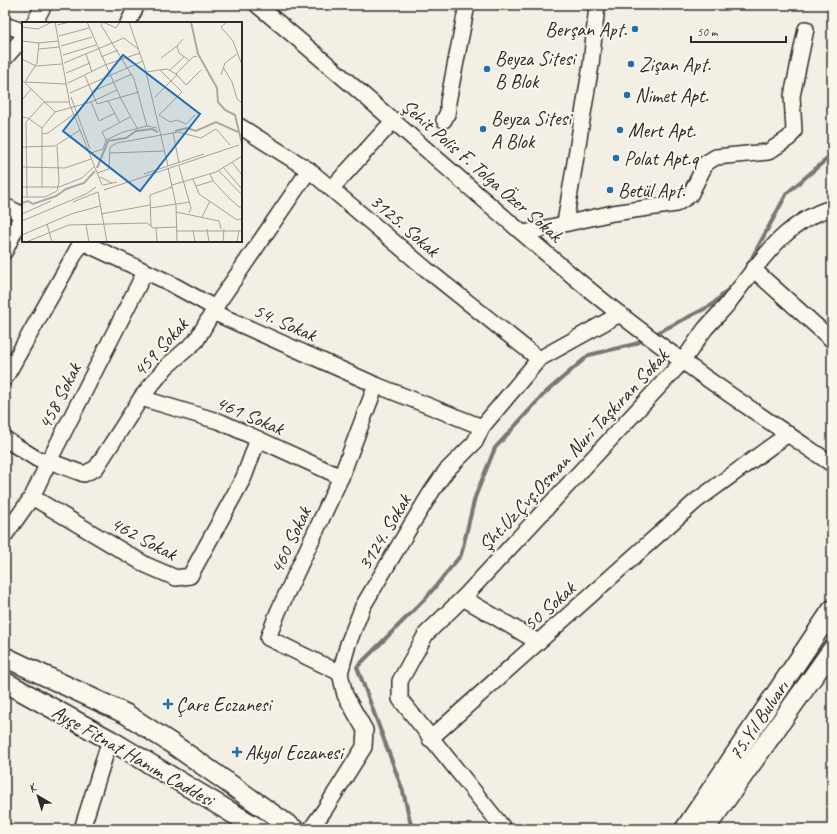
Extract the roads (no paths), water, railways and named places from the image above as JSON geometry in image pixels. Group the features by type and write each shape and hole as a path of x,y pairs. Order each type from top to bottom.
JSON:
{"main road":[{"name":"75.Yıl Bulvarı","path":"685,829 832,610"},
{"name":"75.Yıl Bulvarı","path":"705,829 832,650"},
{"name":"Ayşe Fitnat Hanım Caddesi","path":"5,657 126,714 174,745 294,829"},
{"name":"Ayşe Fitnat Hanım Caddesi","path":"5,682 114,742 259,829"},
{"path":"114,742 110,728 118,719 126,714"}],"street":[{"path":"35,22 44,5"},
{"path":"128,22 137,5"},
{"name":"Şehit Polis F. Tolga Özer Sokak","path":"257,5 394,120 581,283 682,362 832,464"},
{"path":"444,120 448,112 448,102 467,5"},
{"path":"565,223 591,65 597,5"},
{"path":"5,25 22,32"},
{"path":"524,233 613,213 676,204 690,195 706,163 716,157 768,152 790,138 794,132 792,96 806,29"},
{"path":"5,58 22,39"},
{"path":"332,188 394,120"},
{"name":"3125. Sokak","path":"242,128 309,170 426,269 539,359"},
{"name":"459 Sokak","path":"5,439 37,459 49,461 84,474 96,468 141,398 166,367 196,341 215,308 309,170"},
{"path":"5,206 22,214"},
{"name":"Şht.Uz.Çvş.Osman Nuri Taşkıran Sokak","path":"430,739 400,699 400,681 426,634 463,598 682,362 705,330 725,307 766,253 795,227 821,211 832,208"},
{"path":"5,251 22,216"},
{"path":"5,378 80,242"},
{"name":"54. Sokak","path":"83,242 215,308 217,314 376,385 482,427"},
{"path":"753,269 832,340"},
{"name":"458 Sokak","path":"5,535 32,497 145,272"},
{"name":"3124. Sokak","path":"311,829 326,810 364,747 365,730 345,695 340,673 348,644 363,606 432,491 446,471 475,442 482,427 539,359 626,318"},
{"name":"460 Sokak","path":"340,673 268,638 278,612 341,477 376,385"},
{"name":"461 Sokak","path":"141,398 221,422 341,477"},
{"name":"50 Sokak","path":"430,739 696,501 788,434"},
{"name":"462 Sokak","path":"32,497 146,565 176,578 190,576 244,477 258,439"},
{"path":"463,598 538,642"},
{"path":"430,739 504,829"},
{"path":"82,829 114,742"}],"waterway":[{"path":"747,267 787,193 827,159 832,158"},
{"path":"653,335 712,305 734,284"},
{"path":"412,829 403,791 357,667 426,598 461,555 475,497 495,448 545,393 589,355 635,344 645,339"}],"place":[{"name":"Berşan Apt.","path":"635,29"},
{"name":"Zişan Apt.","path":"631,64"},
{"name":"Beyza Sitesi B Blok","path":"487,69"},
{"name":"Nimet Apt.","path":"627,95"},
{"name":"Beyza Sitesi A Blok","path":"483,129"},
{"name":"Mert Apt.","path":"620,130"},
{"name":"Polat Apt.q","path":"616,158"},
{"name":"Betül Apt.","path":"610,190"},
{"name":"Çare Eczanesi","path":"168,704"},
{"name":"Akyol Eczanesi","path":"237,752"}]}
